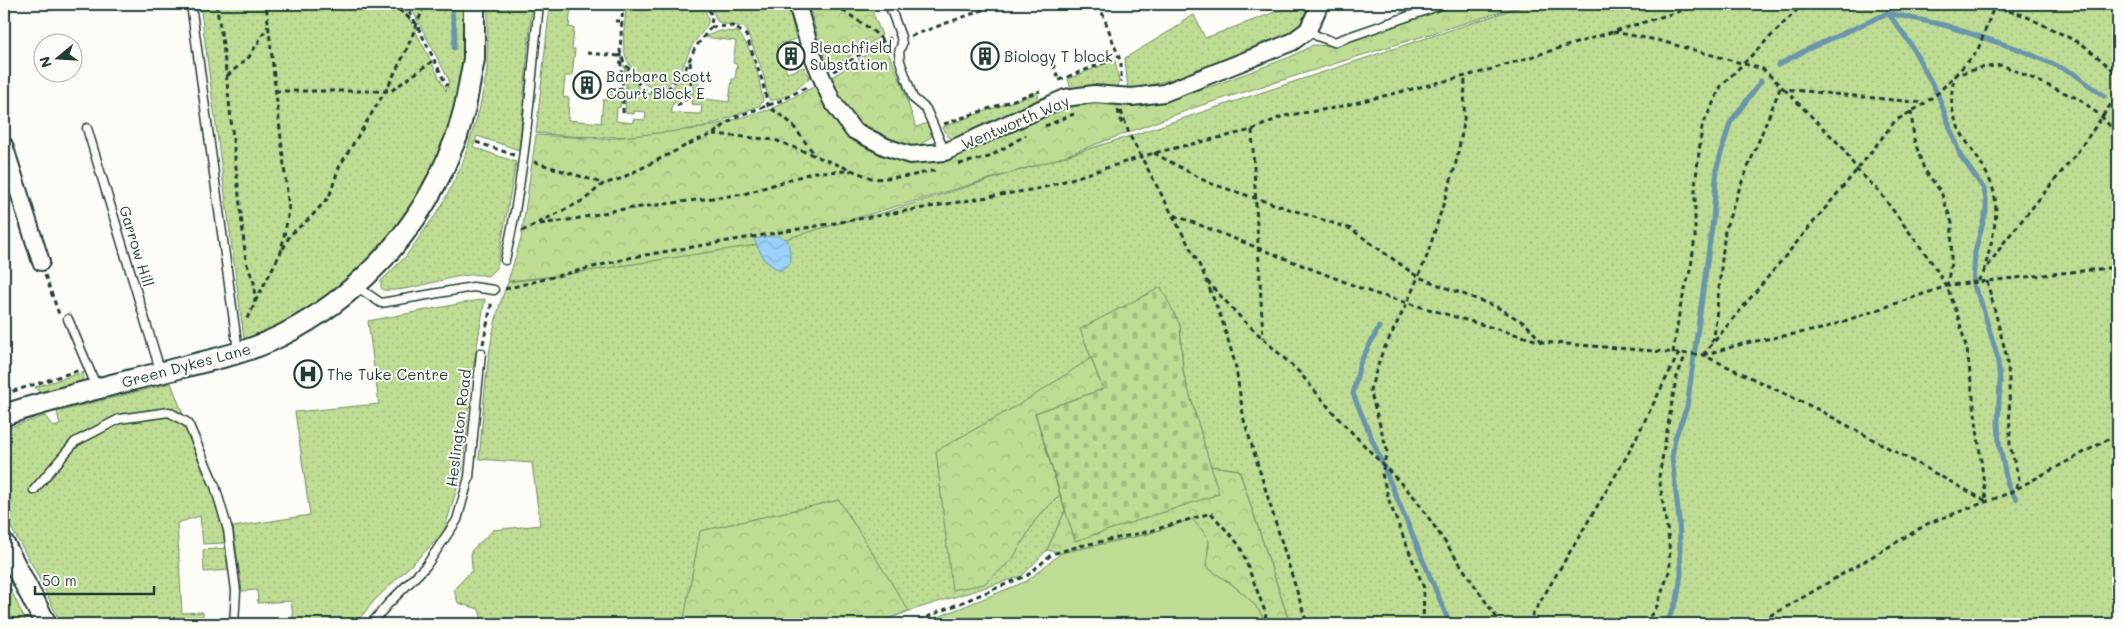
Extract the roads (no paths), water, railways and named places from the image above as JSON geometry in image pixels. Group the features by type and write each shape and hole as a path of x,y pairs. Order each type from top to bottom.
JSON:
{"street":[{"name":"Green Dykes Lane","path":"4,415 46,401 239,352 271,340 316,315 356,286 386,255 411,223 437,182 457,136 465,107 474,59 474,4"},
{"name":"Wentworth Way","path":"797,4 811,51 832,101 853,130 886,147 910,155 945,152 1065,98 1094,94 1120,101 1164,93 1292,42 1308,30"},
{"path":"1308,30 1320,4"},
{"path":"4,145 41,262"},
{"path":"4,544 46,624"}],"lane":[{"path":"191,4 239,352"},
{"path":"505,260 511,237 523,158 539,4"},
{"path":"889,4 901,37 900,61 913,98 926,109 945,152"},
{"path":"1308,30 1317,36 1334,42 1444,4"},
{"name":"Garrow Hill","path":"88,128 161,373"},
{"path":"356,286 380,303 473,287 494,290"},
{"path":"68,319 97,388"},
{"name":"Heslington Road","path":"371,624 426,566 457,520 469,477 481,353"},
{"path":"34,490 75,442 119,419 169,412 188,423 215,486 228,530 236,591 234,624"}],"water":[{"path":"779,236 788,240 791,262 780,271 764,260 754,239"}],"waterway":[{"path":"451,4 455,33 454,48"},
{"path":"1888,4 1888,13 1910,43 1938,95 1960,155 1984,189 1986,211 1975,252 1973,285 1980,299 1997,355 2000,380 1999,443 2008,486 2016,499"},
{"path":"1778,65 1806,50 1888,13 1944,25 2018,49 2073,73 2104,96"},
{"path":"1666,624 1677,600 1681,574 1679,519 1672,458 1675,438 1687,407 1713,219 1717,167 1730,123 1761,81"},
{"path":"1379,327 1360,363 1353,394 1450,624"}],"place":[{"name":"Bleachfield Substation","path":"791,56"},
{"name":"Biology T block","path":"985,56"},
{"name":"Barbara Scott Court Block E","path":"587,85"},
{"name":"The Tuke Centre","path":"308,374"}]}
